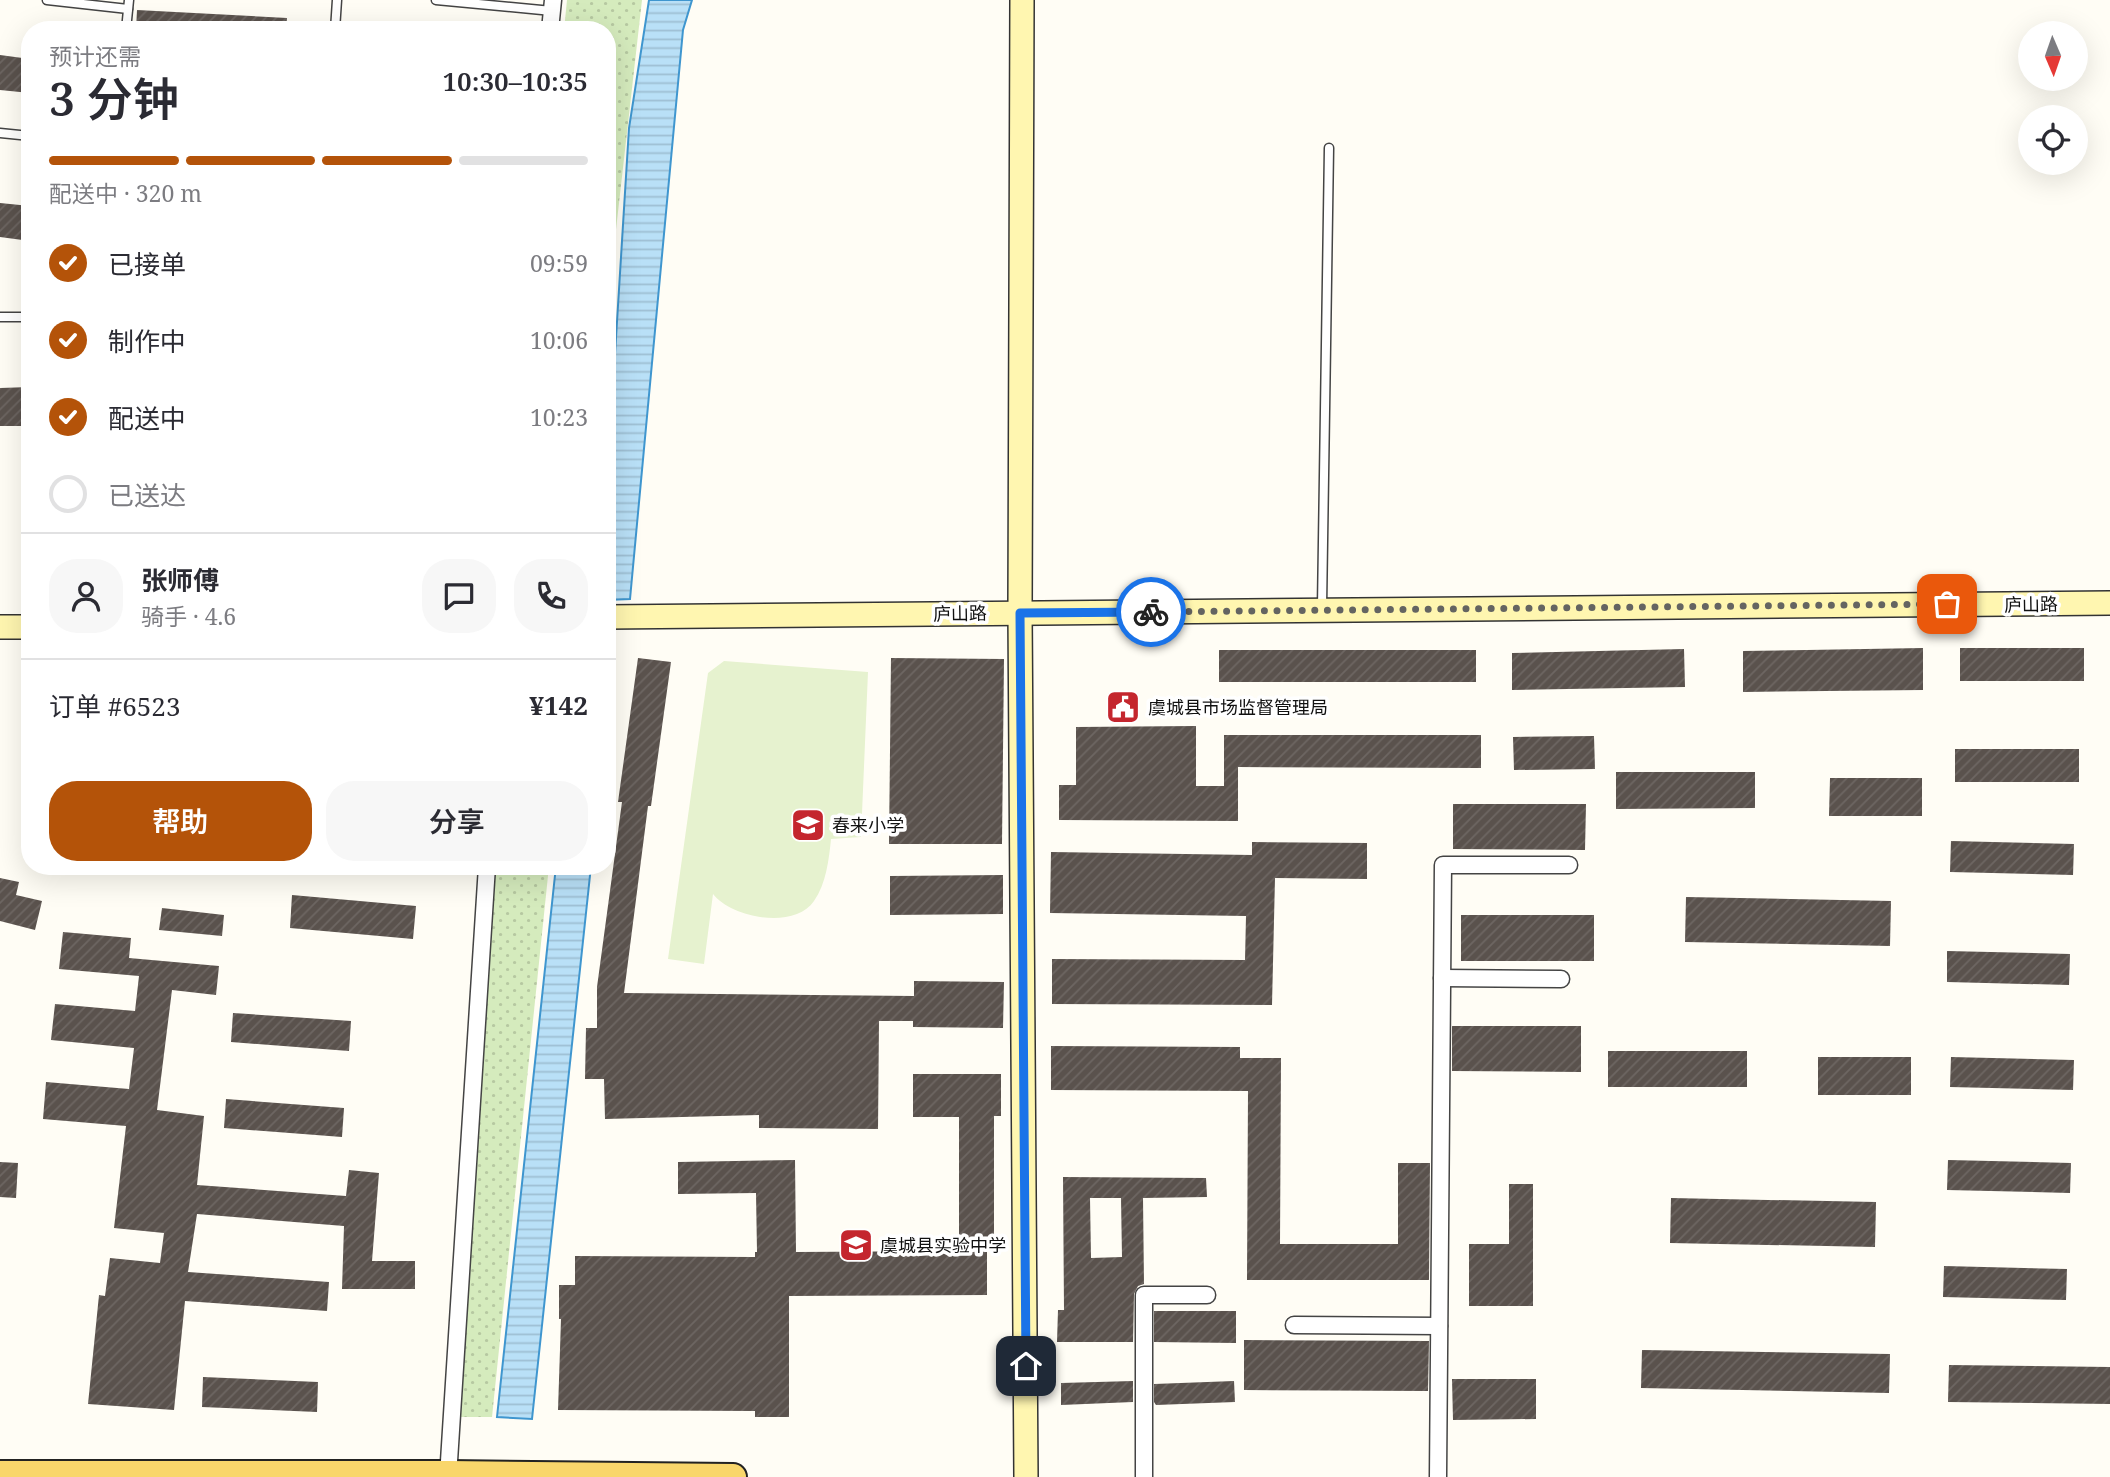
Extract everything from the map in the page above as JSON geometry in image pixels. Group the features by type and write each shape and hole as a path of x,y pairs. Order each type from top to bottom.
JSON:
{"main road":[{"path":"0,1474 733,1477"}],"street":[{"path":"1022,0 1020,613 1026,1477"},
{"name":"庐山路","path":"616,617 2110,603"},
{"path":"0,627 21,627"},
{"path":"1437,1477 1443,865 1569,865"},
{"path":"448,1475 485,875"},
{"path":"1442,978 1561,979"},
{"path":"1144,1477 1144,1295 1207,1295"},
{"path":"1294,1325 1439,1325"}],"lane":[{"path":"47,0 129,4"},
{"path":"336,21 337,0"},
{"path":"436,0 552,6"},
{"path":"0,133 21,135"},
{"path":"1322,610 1329,148"},
{"path":"0,317 21,317"}],"green space":[{"path":"567,0 642,0 616,230 616,21 565,21"},
{"path":"724,661 868,672 861,837 831,839 826,871 818,894 805,910 792,916 778,918 748,914 734,909 713,894 704,964 668,959 708,673"},
{"path":"493,875 548,875 492,1417 456,1417"}],"water":[{"path":"649,0 692,0 683,30 630,599 616,600 616,338 629,128"},
{"path":"555,875 590,875 532,1419 497,1417"}],"building":[{"path":"137,10 287,18 287,21 136,21"},
{"path":"0,55 21,58 21,92 0,90"},
{"path":"0,203 21,205 21,240 0,237"},
{"path":"21,387 21,426 0,426 0,388"},
{"path":"1923,648 1923,690 1743,692 1743,651"},
{"path":"1960,648 2084,648 2084,681 1960,681"},
{"path":"1684,649 1685,687 1512,690 1512,653"},
{"path":"1219,650 1476,650 1476,682 1219,682"},
{"path":"638,658 671,662 651,806 648,806 624,993 914,996 914,981 1004,982 1003,1028 913,1027 913,1021 879,1021 878,1129 759,1128 759,1115 605,1119 604,1079 585,1079 586,1028 597,1028 597,987 612,875 616,875 616,846 622,802 618,802"},
{"path":"891,658 1004,659 1002,844 889,844"},
{"path":"1196,726 1196,786 1224,786 1224,735 1481,735 1481,768 1238,767 1238,821 1059,820 1059,785 1076,785 1076,727"},
{"path":"1594,736 1595,769 1514,770 1513,737"},
{"path":"1955,749 2079,749 2079,782 1955,782"},
{"path":"1616,772 1755,772 1755,808 1616,809"},
{"path":"1830,778 1922,778 1922,816 1829,816"},
{"path":"1453,804 1586,804 1585,850 1453,849"},
{"path":"1951,841 2074,844 2073,875 1950,872"},
{"path":"1252,842 1367,843 1367,879 1275,878 1272,1005 1052,1004 1052,959 1245,960 1246,916 1050,913 1051,852 1252,855"},
{"path":"1003,875 1003,914 890,915 890,876"},
{"path":"0,878 19,882 16,895 42,901 35,930 0,921"},
{"path":"292,895 416,906 413,939 290,928"},
{"path":"1686,897 1891,901 1890,946 1685,942"},
{"path":"162,908 224,915 222,936 159,930"},
{"path":"1461,915 1594,915 1594,961 1461,961"},
{"path":"63,932 131,938 129,958 219,966 216,995 172,990 157,1110 204,1116 197,1185 346,1196 349,1170 379,1173 372,1261 415,1261 415,1289 342,1289 344,1226 197,1214 188,1272 329,1282 327,1311 185,1301 174,1410 88,1404 99,1295 105,1296 110,1258 160,1263 164,1233 114,1228 126,1126 43,1119 46,1082 129,1089 134,1048 51,1040 55,1004 135,1011 139,976 59,969"},
{"path":"1947,951 2070,954 2069,985 1947,982"},
{"path":"233,1013 351,1021 349,1051 231,1042"},
{"path":"1452,1026 1581,1026 1581,1072 1452,1071"},
{"path":"1051,1046 1240,1047 1240,1058 1281,1058 1280,1244 1398,1244 1398,1163 1430,1163 1429,1280 1247,1280 1248,1091 1051,1090"},
{"path":"1608,1051 1747,1051 1747,1087 1608,1087"},
{"path":"1818,1057 1911,1057 1911,1095 1818,1095"},
{"path":"1951,1057 2074,1060 2073,1090 1950,1087"},
{"path":"913,1074 1001,1074 1001,1116 994,1116 994,1242 987,1242 987,1295 789,1296 789,1417 755,1417 755,1411 558,1410 561,1319 559,1285 575,1285 575,1256 755,1257 756,1193 678,1194 678,1162 795,1160 796,1252 959,1251 959,1117 913,1117"},
{"path":"226,1099 344,1108 342,1137 224,1128"},
{"path":"1948,1160 2071,1163 2070,1193 1947,1190"},
{"path":"0,1162 18,1163 16,1198 0,1197"},
{"path":"1063,1177 1206,1178 1207,1197 1143,1198 1144,1284 1138,1286 1134,1294 1133,1342 1057,1342 1058,1310 1064,1310","holes":["1090,1198 1121,1198 1122,1257 1091,1258"]},
{"path":"1509,1184 1533,1184 1533,1306 1469,1306 1469,1244 1509,1244"},
{"path":"1671,1198 1876,1202 1875,1247 1670,1243"},
{"path":"1944,1266 2067,1269 2066,1300 1943,1297"},
{"path":"1154,1311 1236,1311 1236,1343 1154,1342"},
{"path":"1244,1340 1429,1341 1428,1391 1244,1390"},
{"path":"1642,1350 1890,1354 1889,1393 1641,1388"},
{"path":"1949,1365 2110,1367 2110,1404 1948,1402"},
{"path":"203,1377 318,1382 317,1412 202,1407"},
{"path":"1452,1379 1536,1379 1536,1419 1453,1420"},
{"path":"1133,1381 1133,1402 1061,1405 1061,1383"},
{"path":"1234,1381 1235,1402 1156,1405 1154,1402 1154,1384"}],"way so far":[{"path":"1151,612 1947,604"}],"place":[{"name":"虞城县市场监督管理局","path":"1123,707"},
{"name":"春来小学","path":"808,825"},
{"name":"虞城县实验中学","path":"856,1245"}],"route":[{"path":"1026,1366 1020,613 1151,612"}]}
